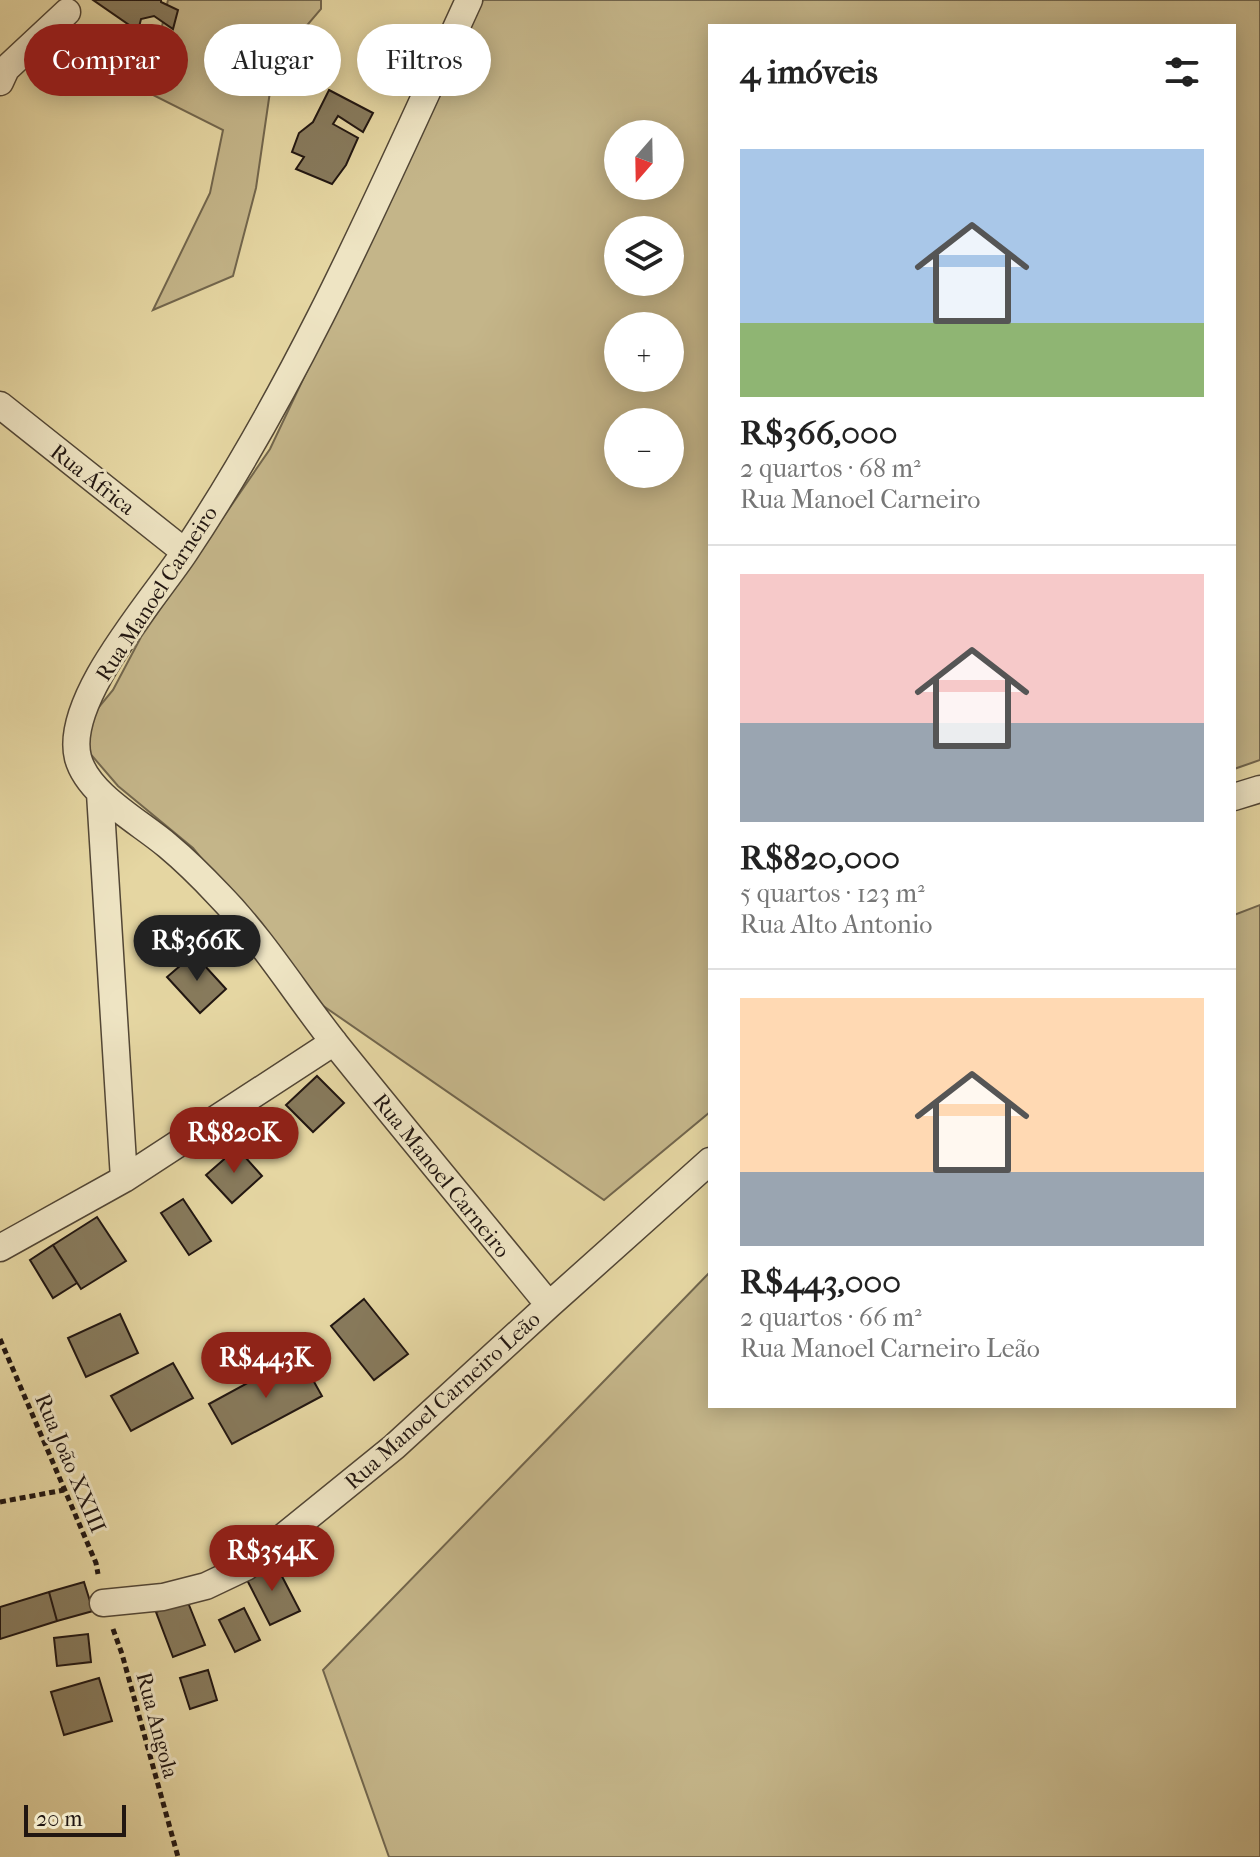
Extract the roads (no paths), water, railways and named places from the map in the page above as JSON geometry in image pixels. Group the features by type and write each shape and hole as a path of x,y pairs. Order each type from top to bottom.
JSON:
{"street":[{"name":"Rua Manoel Carneiro","path":"469,0 380,193 299,355 237,468 185,552 98,678 75,736 79,762 100,793 170,847 222,898 273,959 334,1042 549,1305"},
{"path":"0,82 6,69 67,12"},
{"name":"Rua África","path":"0,405 185,552"},
{"path":"1236,796 1260,789"},
{"path":"100,793 124,1179"},
{"path":"0,1248 124,1179 334,1042"},
{"name":"Rua Manoel Carneiro Leão","path":"103,1603 163,1597 206,1586 246,1567 394,1447 708,1163"}]}
